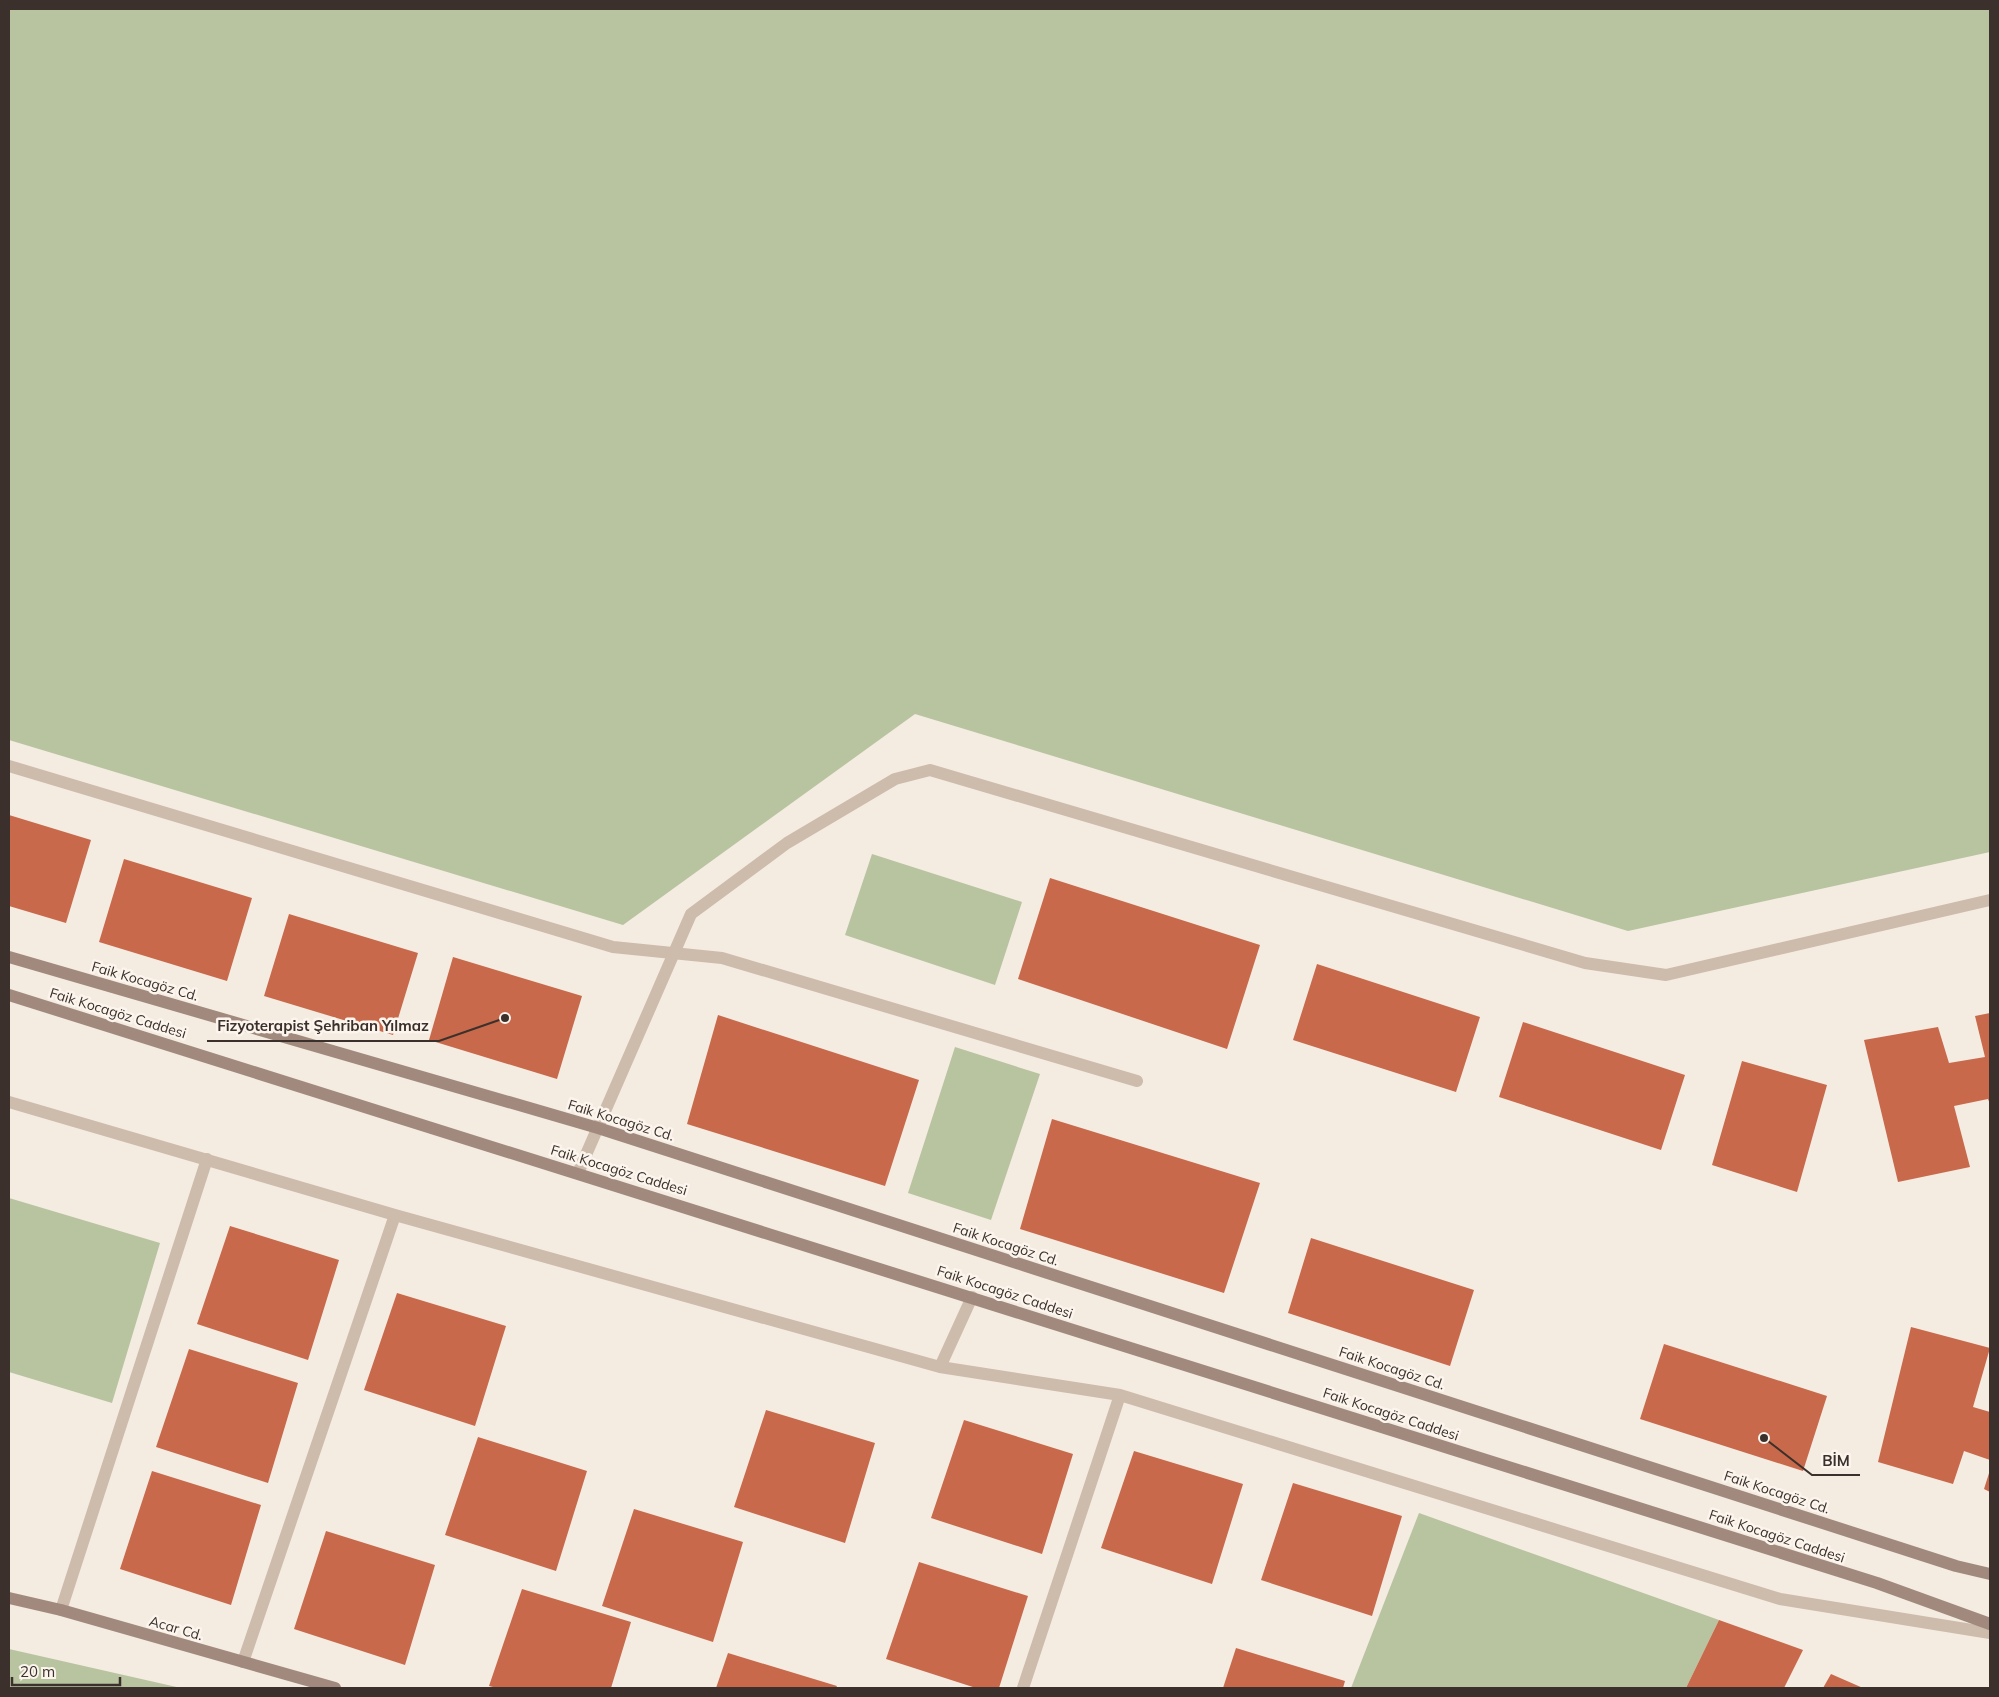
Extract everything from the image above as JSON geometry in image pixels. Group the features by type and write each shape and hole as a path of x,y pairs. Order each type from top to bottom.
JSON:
{"street":[{"path":"9,766 613,947 722,958 1137,1081"},
{"path":"578,1173 691,914 786,843 895,780 930,770 1585,964 1666,975 1990,900"},
{"name":"Faik Kocagöz Cd.","path":"9,957 598,1128 1946,1563 1990,1574"},
{"name":"Faik Kocagöz Caddesi","path":"9,994 1877,1583 1990,1624"},
{"path":"9,1102 395,1215 940,1367 1120,1395 1780,1599 1990,1633"},
{"path":"61,1610 207,1159"},
{"path":"242,1662 395,1215"},
{"path":"940,1367 972,1297"},
{"path":"1023,1688 1120,1395"},
{"name":"Acar Cd.","path":"9,1598 61,1610 335,1688"}],"green space":[{"path":"9,9 1990,9 1990,852 1628,931 915,714 623,925 9,740"},
{"path":"872,854 1022,902 995,985 845,935"},
{"path":"955,1047 1040,1074 991,1220 908,1193"},
{"path":"9,1198 160,1243 112,1403 9,1372"},
{"path":"1419,1513 1719,1620 1686,1688 1351,1688"},
{"path":"9,1649 181,1688 9,1688"}],"building":[{"path":"9,815 91,840 66,923 9,906"},
{"path":"124,859 252,898 227,981 99,942"},
{"path":"1050,878 1260,945 1227,1049 1018,979"},
{"path":"289,914 418,953 393,1035 264,996"},
{"path":"453,957 582,996 557,1079 429,1040"},
{"path":"1317,964 1480,1017 1456,1092 1293,1040"},
{"path":"1990,1013 1990,1104 1988,1099 1954,1106 1970,1167 1898,1182 1864,1040 1938,1027 1949,1063 1985,1057 1975,1016"},
{"path":"718,1015 919,1080 885,1186 687,1124"},
{"path":"1523,1022 1685,1075 1661,1150 1499,1097"},
{"path":"1742,1061 1827,1085 1797,1192 1712,1165"},
{"path":"1052,1119 1260,1183 1224,1293 1020,1229"},
{"path":"230,1226 339,1260 308,1360 197,1324"},
{"path":"1311,1238 1474,1290 1450,1366 1288,1313"},
{"path":"397,1293 506,1326 475,1426 364,1390"},
{"path":"1911,1327 1990,1348 1973,1407 1990,1412 1990,1460 1964,1451 1953,1484 1878,1462"},
{"path":"1664,1344 1827,1396 1803,1471 1640,1419"},
{"path":"189,1349 298,1383 268,1483 156,1447"},
{"path":"766,1410 875,1443 845,1543 734,1507"},
{"path":"964,1420 1073,1454 1042,1554 931,1518"},
{"path":"478,1437 587,1471 556,1571 445,1535"},
{"path":"1134,1451 1243,1484 1212,1584 1101,1548"},
{"path":"1990,1470 1990,1492 1984,1489"},
{"path":"152,1471 261,1505 231,1605 120,1569"},
{"path":"1293,1483 1402,1516 1372,1616 1261,1580"},
{"path":"634,1509 743,1542 713,1642 602,1606"},
{"path":"326,1531 435,1565 405,1665 294,1629"},
{"path":"919,1562 1028,1596 999,1688 976,1688 886,1659"},
{"path":"522,1589 631,1622 611,1688 497,1688 489,1686"},
{"path":"1719,1620 1803,1650 1784,1688 1686,1688"},
{"path":"1236,1648 1345,1681 1343,1688 1223,1688"},
{"path":"728,1653 837,1686 836,1688 716,1688"},
{"path":"1831,1674 1863,1688 1823,1688"}],"place":[{"name":"Fizyoterapist Şehriban Yılmaz","path":"505,1018"},
{"name":"BİM","path":"1764,1438"}]}
